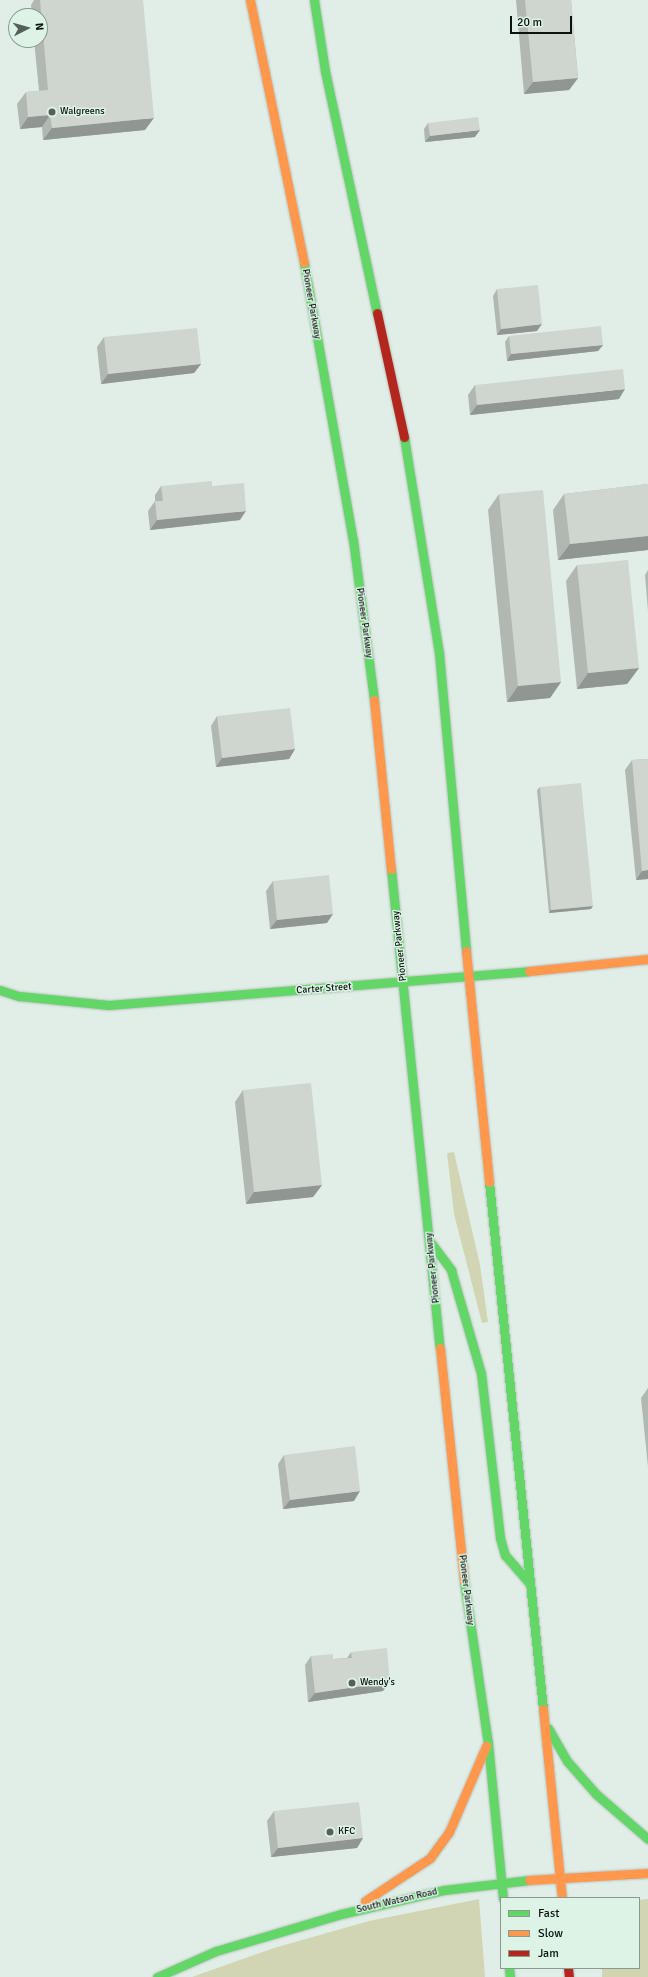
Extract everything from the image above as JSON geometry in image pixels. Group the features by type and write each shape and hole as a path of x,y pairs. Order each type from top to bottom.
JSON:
{"main road":[{"name":"Pioneer Parkway","path":"250,0 306,275 353,540 370,661 431,1242 464,1582 488,1743 503,1897"},
{"path":"314,0 325,70 414,485 439,653 468,977 562,1897"},
{"name":"Carter Street","path":"0,990 19,996 108,1005 468,977 648,959"},
{"path":"431,1242 451,1270 481,1373 500,1538 505,1555 529,1583"},
{"path":"545,1723 567,1761 596,1794 648,1839"},
{"path":"342,1914 390,1887 430,1858 450,1832 488,1743"},
{"name":"South Watson Road","path":"157,1977 216,1951 342,1914 444,1890 560,1877 648,1873"}],"green space":[{"path":"454,1152 480,1265 488,1322 482,1323 454,1214 447,1153"},
{"path":"479,1899 485,1977 192,1977 274,1948 369,1921"},
{"path":"648,1899 648,1977 602,1977 602,1969 640,1969 640,1900"}],"building":[{"name":"Walgreens","path":"40,0 143,0 154,118 52,128 50,115 28,117 26,92 48,90 44,48 48,48 48,8 41,8"},
{"path":"525,0 571,0 578,78 533,82"},
{"path":"478,117 480,130 430,136 428,123"},
{"path":"538,285 542,324 501,329 497,289"},
{"path":"601,326 603,345 511,354 509,336"},
{"path":"197,328 201,364 108,374 104,337"},
{"path":"623,369 625,389 477,405 475,385"},
{"path":"212,481 212,486 244,483 246,511 157,520 155,501 163,501 161,486"},
{"path":"648,484 648,536 570,544 564,494"},
{"path":"543,490 561,682 518,686 499,494"},
{"path":"628,560 639,668 588,673 577,565"},
{"path":"290,708 295,749 222,758 217,716"},
{"path":"648,759 648,870 642,871 632,760"},
{"path":"581,783 593,906 551,910 540,787"},
{"path":"329,875 333,914 277,920 273,881"},
{"path":"311,1083 322,1185 254,1192 243,1090"},
{"path":"355,1446 360,1491 290,1500 284,1455"},
{"path":"387,1648 390,1682 315,1693 311,1656 333,1654 333,1659 352,1658 351,1652"},
{"path":"359,1802 363,1838 278,1848 274,1811"}],"traffic: fast":[{"path":"314,0 325,71 377,313"},
{"path":"304,263 353,540 374,700"},
{"path":"404,437 439,653 466,951"},
{"path":"391,869 440,1348"},
{"path":"0,990 19,996 109,1005 529,971"},
{"path":"489,1182 543,1709"},
{"path":"431,1243 451,1270 481,1373 500,1538 505,1555 529,1583"},
{"path":"464,1581 488,1743 503,1897"},
{"path":"548,1728 567,1761 596,1794 648,1839"},
{"path":"157,1977 216,1951 341,1914 444,1890 529,1880"},
{"path":"509,1969 510,1977"}],"traffic: slow":[{"path":"250,0 304,263"},
{"path":"374,700 391,869"},
{"path":"466,951 489,1182"},
{"path":"529,971 648,959"},
{"path":"440,1348 464,1581"},
{"path":"543,1709 562,1897"},
{"path":"365,1901 430,1858 449,1832 486,1746"},
{"path":"529,1880 648,1873"}],"traffic: jam":[{"path":"377,313 404,437"},
{"path":"568,1969 569,1977"}],"place":[{"name":"Walgreens","path":"52,112"},
{"name":"Wendy's","path":"352,1683"},
{"name":"KFC","path":"330,1832"}]}
